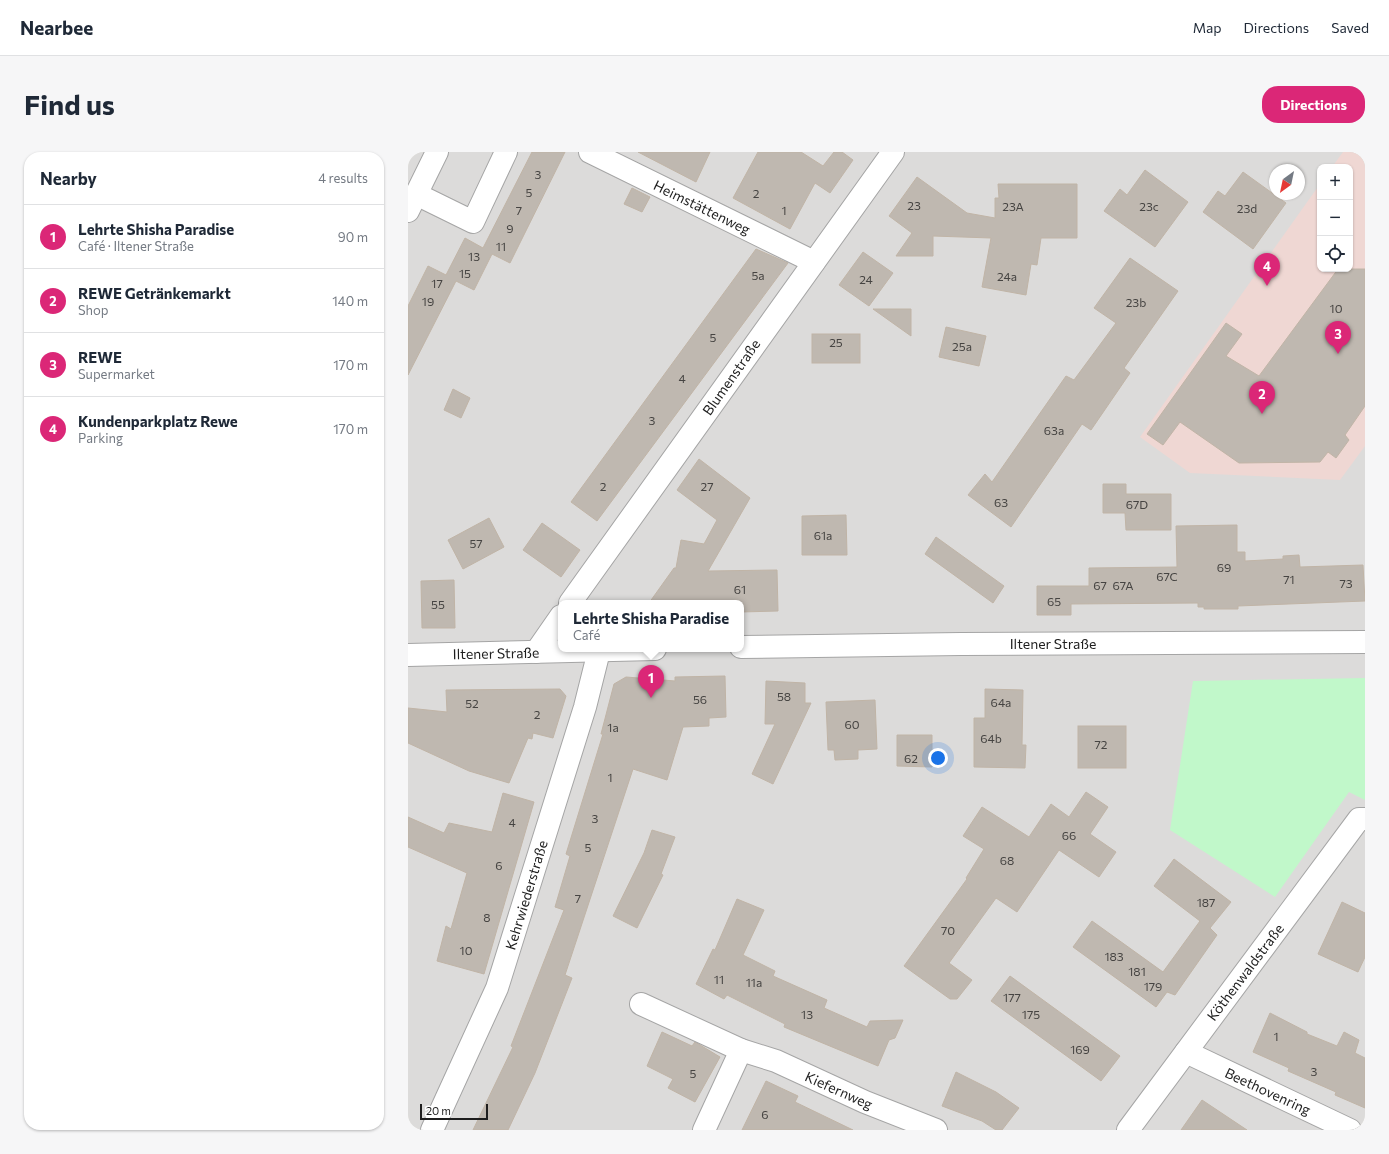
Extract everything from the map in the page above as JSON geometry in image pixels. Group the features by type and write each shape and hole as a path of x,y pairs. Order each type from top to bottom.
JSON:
{"street":[{"path":"437,152 412,203 473,222 506,152"},
{"name":"Heimstättenweg","path":"590,152 814,262"},
{"name":"Blumenstraße","path":"572,600 893,152"},
{"path":"536,652 558,620"},
{"name":"Iltener Straße","path":"744,647 1365,642"},
{"name":"Iltener Straße","path":"408,655 599,652"},
{"name":"Kehrwiederstraße","path":"432,1130 497,988 585,707 599,652"},
{"name":"Köthenwaldstraße","path":"1128,1130 1359,819 1365,819"},
{"name":"Kiefernweg","path":"641,1004 741,1050 776,1062 865,1102 936,1130"},
{"path":"704,1130 741,1050"},
{"name":"Beethovenring","path":"1186,1052 1350,1130"}],"shaded area":[{"path":"408,152 1365,152 1365,1130 408,1130"},
{"path":"1343,152 1365,152 1365,446 1340,480 1190,473 1140,437 1317,188 1317,272 1353,272 1353,164 1334,164"}],"green space":[{"path":"1365,678 1365,800 1349,792 1275,897 1170,830 1193,681"}],"building":[{"path":"532,152 565,152 510,263 492,254 474,290 456,281 408,375 408,306 428,266 446,275 465,238 483,248"},
{"path":"638,152 710,152 696,182"},
{"path":"758,152 801,152 823,166 834,152 842,152 853,160 830,193 815,183 790,229 733,198"},
{"path":"1145,170 1188,202 1155,247 1104,211 1120,189 1127,195"},
{"path":"1243,172 1269,191 1269,200 1282,200 1286,203 1253,249 1203,212 1218,191 1225,196"},
{"path":"917,177 967,213 995,218 995,198 999,198 998,184 1077,184 1077,238 1041,238 1037,265 1031,264 1026,295 982,287 991,238 933,236 933,256 896,256 912,233 889,216"},
{"path":"632,188 650,197 642,212 624,204"},
{"path":"756,249 788,263 597,521 571,502"},
{"path":"863,252 893,273 869,306 839,285"},
{"path":"1130,258 1178,291 1124,368 1130,373 1091,430 1082,424 1011,527 968,495 985,474 992,482 1066,376 1074,380 1116,323 1094,308"},
{"path":"1353,269 1365,269 1365,406 1345,435 1349,440 1336,458 1328,452 1320,462 1239,463 1180,422 1163,445 1147,434 1226,323 1242,334 1226,356 1259,376 1336,272 1353,272"},
{"path":"873,309 911,309 911,336"},
{"path":"946,327 986,336 979,366 939,357"},
{"path":"812,334 860,334 860,363 812,363"},
{"path":"453,389 470,398 461,418 444,410"},
{"path":"699,459 750,498 708,571 777,570 778,611 744,612 744,600 651,600 674,568 676,568 681,540 704,544 717,520 677,490"},
{"path":"1103,484 1126,484 1126,494 1171,494 1171,530 1126,530 1125,513 1103,513"},
{"path":"846,515 847,555 802,555 802,516"},
{"path":"489,518 504,547 463,569 448,540"},
{"path":"542,523 580,550 561,577 523,550"},
{"path":"1237,525 1237,552 1245,552 1245,561 1283,559 1283,556 1299,555 1300,567 1363,565 1365,601 1238,606 1238,609 1204,609 1204,607 1198,607 1198,603 1071,604 1071,615 1037,615 1037,586 1089,586 1089,568 1177,567 1176,526"},
{"path":"936,537 1004,586 993,603 925,554"},
{"path":"454,580 455,628 422,628 421,581"},
{"path":"725,676 726,717 709,718 709,726 683,727 667,780 633,769 565,975 572,978 535,1073 508,1130 473,1130 513,1047 511,1046 564,910 555,907 570,856 566,854 603,734 601,734 614,684 626,677 675,681 675,677"},
{"path":"766,681 805,683 805,703 811,703 773,784 752,774 775,724 765,724"},
{"path":"560,689 566,696 553,738 533,733 532,739 528,738 509,783 469,771 408,743 408,708 447,712 446,690"},
{"path":"985,689 1023,690 1022,745 1026,745 1025,768 974,767 974,718 985,718"},
{"path":"875,700 877,749 858,750 858,759 835,760 834,750 828,750 826,702"},
{"path":"1078,726 1126,726 1126,768 1078,768"},
{"path":"897,735 932,735 932,767 897,766"},
{"path":"1086,792 1108,807 1090,834 1116,852 1099,877 1059,850 1017,912 996,898 949,963 972,980 957,999 950,999 904,966 967,879 966,878 984,849 963,836 982,807 1029,837 1051,804 1069,817"},
{"path":"503,793 534,802 484,974 437,961 446,926 451,929 467,873 408,847 408,817 444,833 449,823 492,832"},
{"path":"652,830 675,837 661,874 663,875 637,928 613,916 644,853"},
{"path":"1174,859 1231,902 1210,928 1217,935 1175,995 1167,992 1156,1007 1073,947 1092,921 1163,972 1200,921 1154,886"},
{"path":"737,899 764,910 743,955 775,971 773,976 827,1000 824,1008 867,1027 870,1021 903,1020 895,1038 889,1040 878,1066 784,1027 785,1024 727,995 724,999 696,984 713,949 715,950"},
{"path":"1342,902 1365,913 1365,957 1358,972 1318,954"},
{"path":"1010,976 1120,1056 1101,1081 991,1001"},
{"path":"1270,1013 1307,1032 1307,1034 1337,1046 1344,1032 1359,1040 1355,1053 1365,1058 1365,1108 1335,1095 1336,1092 1288,1071 1289,1068 1253,1052"},
{"path":"662,1032 692,1046 695,1042 720,1057 695,1102 668,1088 673,1079 647,1066"},
{"path":"956,1072 996,1092 1019,1108 1002,1130 996,1130 982,1121 942,1106"},
{"path":"766,1081 798,1096 795,1102 853,1130 742,1130"},
{"path":"1202,1100 1247,1130 1181,1130"}],"place":[{"name":"Kundenparkplatz Rewe","path":"1267,286"},
{"name":"REWE","path":"1338,354"},
{"name":"REWE Getränkemarkt","path":"1262,414"},
{"name":"Lehrte Shisha Paradise","path":"651,698"}]}
